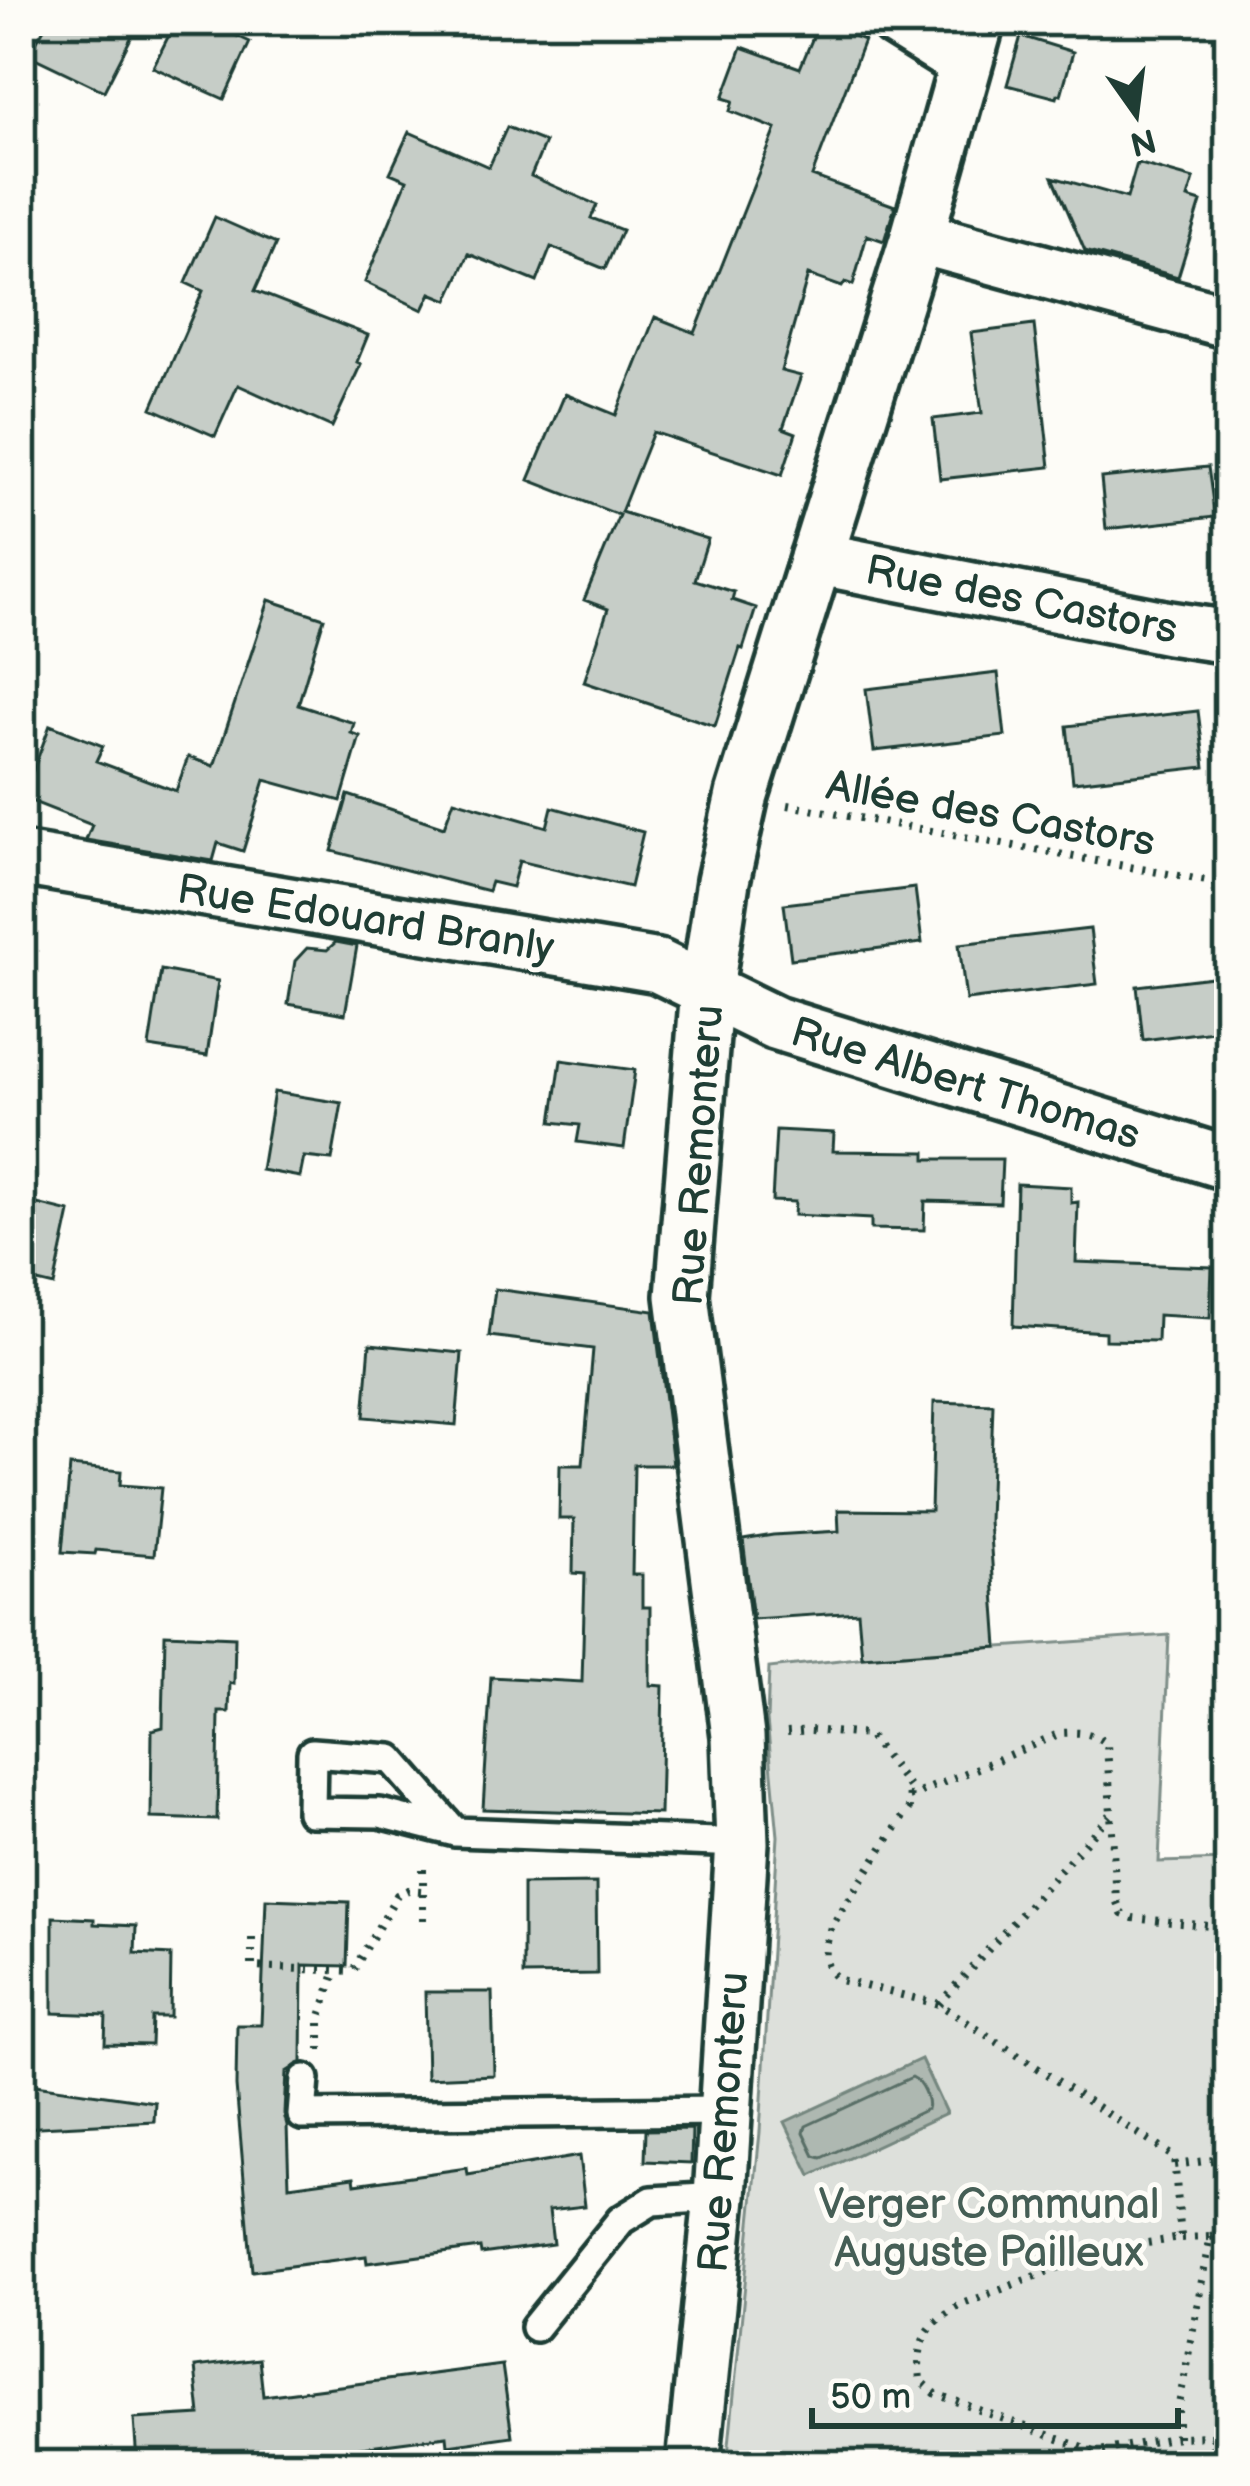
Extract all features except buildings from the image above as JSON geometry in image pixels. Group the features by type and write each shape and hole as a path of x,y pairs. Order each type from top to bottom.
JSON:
{"street":[{"path":"897,21 972,43"},
{"name":"Rue Remonteru","path":"692,2465 720,2198 742,1843 738,1736 682,1296 707,988 742,795 917,237 972,43"},
{"path":"917,237 1229,322"},
{"name":"Rue des Castors","path":"816,558 1229,637"},
{"name":"Rue Edouard Branly","path":"21,859 658,966 707,988"},
{"name":"Rue Albert Thomas","path":"707,988 776,1023 1229,1164"}],"lane":[{"path":"444,1829 392,1759 312,1753 311,1812 380,1813 444,1829 742,1843"},
{"path":"312,2068 302,2115 724,2110"},
{"path":"535,2327 621,2220 652,2201 720,2198"}],"path":[{"name":"Allée des Castors","path":"742,795 1229,885"},
{"path":"738,1736 810,1730 868,1735 910,1788 909,1808 831,1927 825,1962 832,1974 840,1980 939,2004 1174,2157 1181,2238"},
{"path":"909,1797 1061,1733 1097,1736 1107,1744 1116,1900 1122,1914 1229,1928"},
{"path":"939,2004 1112,1814"},
{"path":"422,1920 422,1866 444,1829"},
{"path":"252,1938 252,1967 353,1971 397,1895 408,1889 423,1891"},
{"path":"312,2068 320,2019 336,1970"},
{"path":"1174,2165 1229,2158"},
{"path":"1229,2234 1106,2248 958,2306 935,2320 918,2360 920,2380 936,2393 1094,2452 1212,2436 1229,2429"},
{"path":"1178,2437 1178,2410 1210,2237"},
{"path":"1212,2436 1215,2465"}],"green space":[{"name":"Verger Communal Auguste Pailleux","path":"1169,1635 1159,1862 1229,1860 1229,2448 1116,2465 727,2465 760,2132 778,1836 767,1720 769,1668"}],"water":[{"path":"921,2059 946,2113 811,2176 785,2122"}]}
